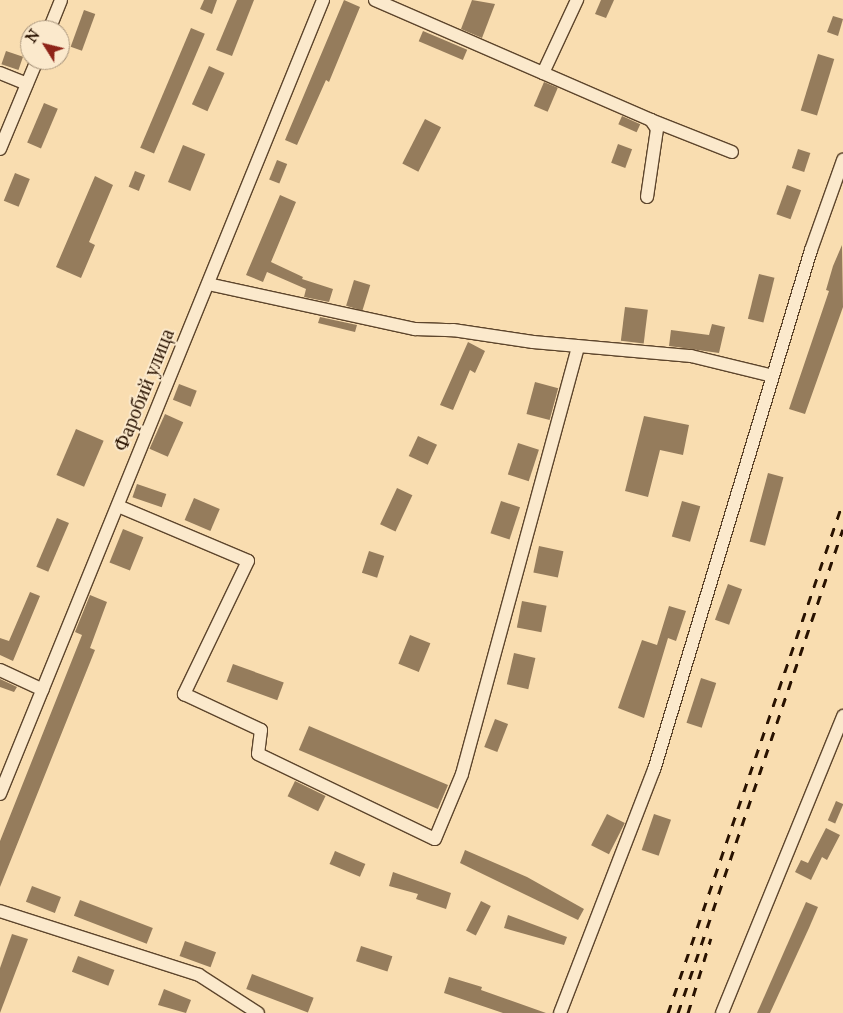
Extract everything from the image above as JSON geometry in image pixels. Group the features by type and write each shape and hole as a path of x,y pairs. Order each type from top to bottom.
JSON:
{"street":[{"path":"53,20 61,0"},
{"name":"Фаробий улица","path":"0,794 323,0"},
{"path":"375,0 651,120 732,152"},
{"path":"543,73 577,0"},
{"path":"0,149 33,70"},
{"path":"0,73 27,84"},
{"path":"646,197 657,129 651,120"},
{"path":"560,1013 654,770 811,250 843,160"},
{"path":"208,284 415,329 453,330 578,346 691,356 774,376"},
{"path":"118,506 248,561 184,694 261,730 258,754 435,839 462,774 578,346"},
{"path":"0,670 42,690"},
{"path":"722,1013 843,716"},
{"path":"0,911 200,975 258,1013"}],"building":[{"path":"204,0 217,0 212,14 200,9"},
{"path":"237,0 254,0 232,56 216,50"},
{"path":"344,0 360,7 329,82 326,80 297,145 285,140"},
{"path":"472,0 495,4 482,38 461,29"},
{"path":"601,0 614,0 606,18 595,14"},
{"path":"84,10 95,14 82,51 71,47"},
{"path":"833,16 843,19 838,36 827,32"},
{"path":"191,28 205,34 154,154 140,148"},
{"path":"423,31 467,50 463,60 419,41"},
{"path":"6,51 20,56 18,70 1,64"},
{"path":"818,54 834,59 817,115 801,110"},
{"path":"209,66 225,73 207,111 192,104"},
{"path":"544,82 558,88 548,112 534,106"},
{"path":"44,103 58,109 41,148 27,143"},
{"path":"622,116 640,124 637,132 618,124"},
{"path":"425,119 441,127 418,172 402,164"},
{"path":"618,144 632,149 625,168 611,163"},
{"path":"183,145 205,154 190,191 168,182"},
{"path":"798,149 810,153 804,172 792,168"},
{"path":"277,160 287,164 279,184 269,179"},
{"path":"135,171 145,175 139,191 129,187"},
{"path":"15,173 30,179 19,207 4,201"},
{"path":"95,176 113,185 89,242 95,245 81,278 56,267"},
{"path":"787,185 801,190 790,219 776,214"},
{"path":"280,195 296,202 271,262 303,277 302,279 333,289 329,302 304,297 306,289 267,272 263,282 246,275"},
{"path":"842,245 843,307 805,414 789,409 829,291 826,290 833,266"},
{"path":"759,274 775,278 763,323 748,319"},
{"path":"354,280 370,285 362,311 346,306"},
{"path":"625,307 648,310 644,344 621,341"},
{"path":"320,317 357,325 355,332 318,323"},
{"path":"712,324 725,327 719,353 669,346 671,330 709,335"},
{"path":"468,342 485,351 475,373 470,370 453,410 440,405"},
{"path":"535,382 558,388 550,420 526,414"},
{"path":"179,384 197,391 191,407 173,400"},
{"path":"165,414 183,422 168,457 150,449"},
{"path":"644,416 689,425 683,455 660,450 648,497 625,491"},
{"path":"76,429 104,441 84,487 56,475"},
{"path":"418,436 437,445 428,465 409,456"},
{"path":"518,443 539,450 529,481 508,474"},
{"path":"768,473 783,477 765,546 750,542"},
{"path":"137,484 166,494 162,507 132,497"},
{"path":"397,488 412,495 396,531 380,524"},
{"path":"194,498 220,509 210,531 185,520"},
{"path":"501,501 520,507 510,540 490,533"},
{"path":"682,501 700,506 690,542 672,537"},
{"path":"57,518 69,523 48,572 36,567"},
{"path":"123,529 143,537 130,571 110,562"},
{"path":"539,546 563,551 558,578 533,572"},
{"path":"369,551 384,556 377,578 362,573"},
{"path":"728,584 742,589 729,625 715,620"},
{"path":"30,592 40,596 13,661 0,655 0,638 9,641"},
{"path":"90,595 107,602 90,648 95,650 0,887 0,841 82,635 75,632"},
{"path":"522,601 547,606 541,632 517,628"},
{"path":"669,606 686,611 676,641 668,638 644,718 618,708 642,640 657,645"},
{"path":"410,635 430,643 419,672 398,664"},
{"path":"514,653 535,658 528,689 507,684"},
{"path":"233,664 284,682 277,700 227,682"},
{"path":"701,678 716,683 702,728 686,723"},
{"path":"0,679 17,687 14,692 0,687"},
{"path":"495,719 508,724 497,752 484,747"},
{"path":"309,726 448,785 438,809 299,750"},
{"path":"295,781 326,796 318,811 288,796"},
{"path":"836,801 843,805 835,823 828,820"},
{"path":"607,814 625,823 609,854 591,845"},
{"path":"654,814 671,820 659,856 642,850"},
{"path":"826,828 840,835 827,860 822,857 811,880 795,872 801,860 808,863"},
{"path":"465,850 527,877 584,909 578,920 460,863"},
{"path":"335,851 365,864 360,877 330,864"},
{"path":"393,872 451,893 446,909 416,899 418,894 389,886"},
{"path":"32,886 61,897 55,913 26,902"},
{"path":"80,900 153,928 147,944 74,916"},
{"path":"481,901 491,906 476,935 466,930"},
{"path":"806,902 818,907 809,928 770,1013 757,1013"},
{"path":"508,915 567,937 564,945 504,928"},
{"path":"12,934 28,939 0,1013 0,968"},
{"path":"185,941 216,952 211,967 180,956"},
{"path":"361,946 392,956 387,971 356,961"},
{"path":"78,956 114,970 108,986 72,972"},
{"path":"252,974 314,998 308,1013 246,989"},
{"path":"449,977 482,987 481,990 546,1013 503,1013 444,993"},
{"path":"164,989 191,1000 186,1013 158,1005"}],"railway":[{"path":"668,1013 843,502"},
{"path":"678,1013 843,529"},
{"path":"688,1013 711,938"}]}
